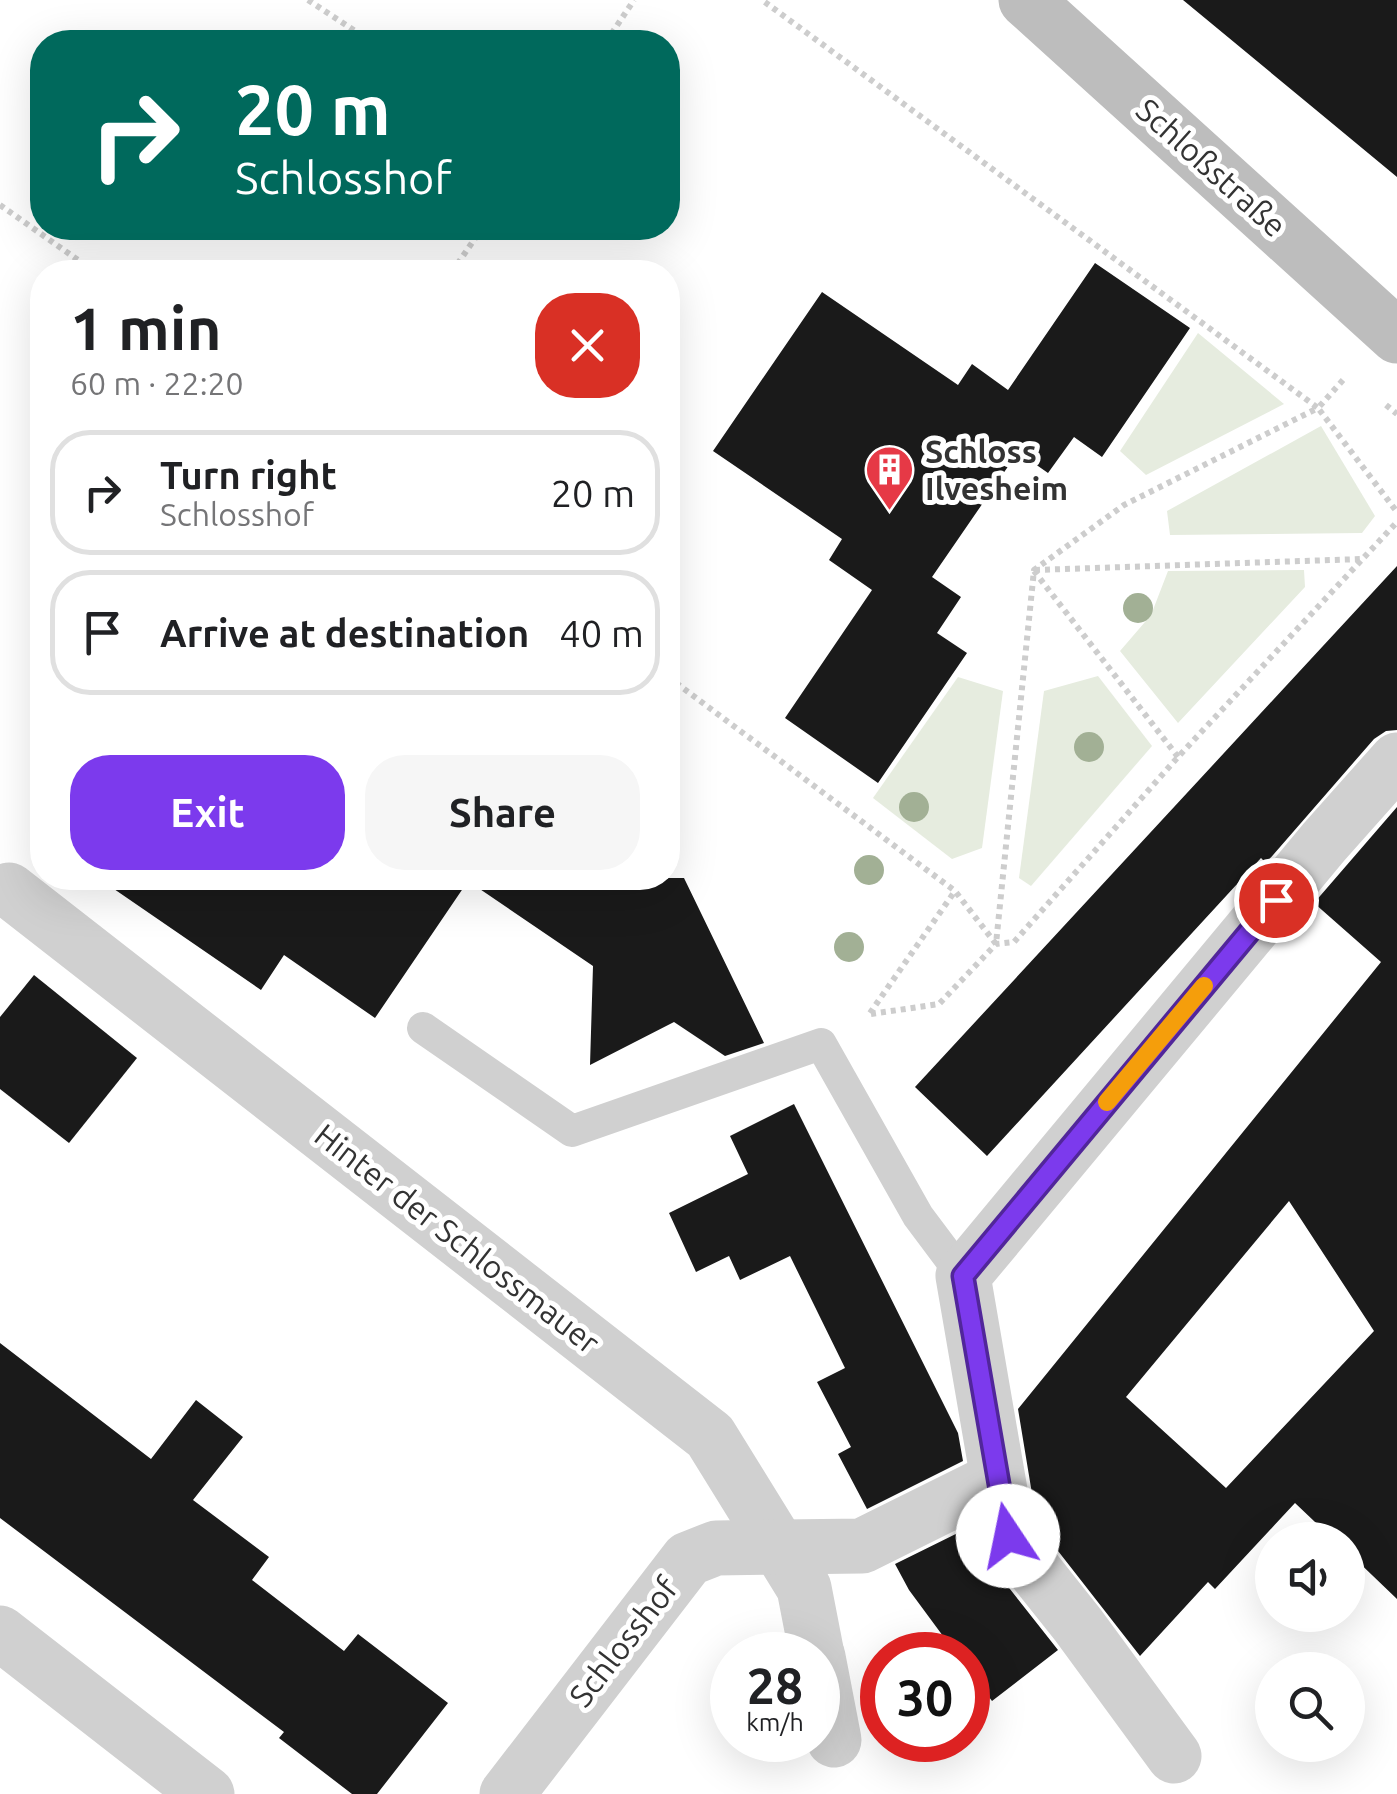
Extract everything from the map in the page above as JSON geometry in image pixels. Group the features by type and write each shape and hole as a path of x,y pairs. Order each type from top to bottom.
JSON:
{"main road":[{"name":"Schloßstraße","path":"1026,0 1397,336"}],"street":[{"path":"1174,1756 1008,1536 963,1276 1324,842 1397,760"},
{"name":"Hinter der Schlossmauer","path":"8,890 710,1436 804,1588 812,1632"},
{"name":"Schlosshof","path":"507,1794 688,1558 716,1548 862,1546 997,1479"},
{"path":"0,1633 206,1794"}],"lane":[{"path":"423,1028 572,1131 821,1044 918,1216 963,1276"}],"path":[{"path":"308,0 354,30"},
{"path":"614,30 634,0"},
{"path":"762,0 1318,408 1397,512"},
{"path":"0,205 30,226"},
{"path":"50,240 78,260"},
{"path":"821,1044 870,1014 939,1004 996,944 1034,570 1124,505 1318,408 1350,374"},
{"path":"1374,394 1397,414"},
{"path":"996,944 1014,942 1178,757 1397,522"},
{"path":"1034,570 1363,558"},
{"path":"1034,570 1178,757"},
{"path":"680,686 955,891 996,944"},
{"path":"870,1014 955,891"}],"shaded area":[{"path":"1198,333 1284,404 1146,475 1120,451"},
{"path":"1321,426 1375,516 1362,533 1170,535 1167,511"},
{"path":"1304,570 1305,587 1178,723 1120,651 1151,615 1168,571"},
{"path":"1098,676 1152,746 1031,886 1019,878 1044,691"},
{"path":"958,677 1003,691 982,848 952,859 873,798"}],"building":[{"path":"1183,0 1397,0 1397,177 1310,105"},
{"name":"Schloss Ilvesheim","path":"1095,263 1190,328 1102,457 1074,437 1048,473 1018,452 932,577 961,597 937,633 967,653 878,783 785,718 872,590 829,560 842,539 713,451 822,292 958,385 972,364 1008,390"},
{"path":"1397,566 1397,730 1386,731 1374,739 1266,863 1261,858 987,1156 915,1087"},
{"path":"1397,807 1397,1599 1365,1568 1365,1522 1315,1522 1295,1503 1277,1522 1255,1522 1255,1546 1215,1589 1208,1582 1140,1656 1037,1524 1018,1409 1381,962 1314,903","holes":["1289,1201 1374,1331 1226,1488 1126,1397"]},
{"path":"680,878 684,878 764,1043 725,1056 674,1022 590,1065 593,966 481,890 680,890"},
{"path":"115,890 462,890 375,1018 284,955 261,990"},
{"path":"34,975 137,1058 69,1143 0,1089 0,1017"},
{"path":"794,1104 958,1433 963,1461 867,1509 838,1454 851,1447 817,1382 845,1368 790,1256 740,1280 729,1256 696,1272 669,1213 748,1174 730,1136"},
{"path":"0,1343 151,1459 196,1400 243,1437 193,1500 269,1557 252,1580 344,1651 358,1634 448,1703 377,1794 352,1794 279,1738 284,1732 0,1518"},
{"path":"974,1525 984,1556 1058,1650 992,1701 990,1632 940,1632 895,1564"}],"slow traffic":[{"path":"1107,1102 1204,986"}],"place":[{"name":"Schloss Ilvesheim","path":"890,512"}],"route":[{"path":"1008,1536 963,1276 1276,900"}]}
